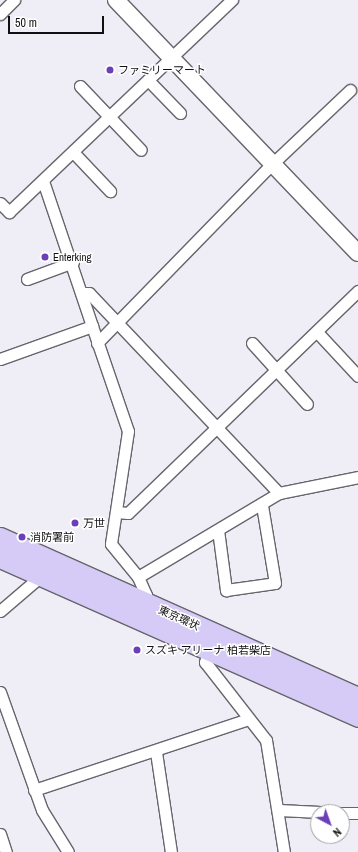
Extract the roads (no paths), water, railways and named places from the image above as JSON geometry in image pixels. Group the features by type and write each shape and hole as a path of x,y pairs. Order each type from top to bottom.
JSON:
{"highway":[{"name":"東京環状","path":"0,538 358,698"},
{"name":"東京環状","path":"0,557 358,716"}],"street":[{"path":"0,14 14,0"},
{"path":"116,0 271,165 358,252"},
{"path":"0,203 9,212 232,0"},
{"path":"148,80 180,113"},
{"path":"80,86 140,150"},
{"path":"98,343 271,165 350,90"},
{"path":"73,152 110,191"},
{"path":"43,181 73,262 92,326 128,430 111,544 138,577 146,595 145,603"},
{"path":"27,279 73,262"},
{"path":"116,512 128,513 217,430 358,291"},
{"path":"82,293 89,293 217,430 279,493"},
{"path":"0,359 92,326"},
{"path":"317,332 358,376"},
{"path":"252,343 307,404"},
{"path":"138,577 262,505 279,493 358,477"},
{"path":"218,530 226,590 275,583 262,505"},
{"path":"0,611 42,575"},
{"path":"209,650 205,662 266,740 279,810 284,852"},
{"path":"0,692 34,790 68,852"},
{"path":"34,790 156,752 249,719"},
{"path":"156,752 171,852"},
{"path":"279,810 310,812"},
{"path":"0,834 6,852"}],"place":[{"name":"ファミリーマート","path":"110,70"},
{"name":"Enterking","path":"45,257"},
{"name":"万世","path":"75,523"},
{"name":"消防署前","path":"22,537"},
{"name":"スズキ アリーナ 柏若柴店","path":"137,650"}]}
